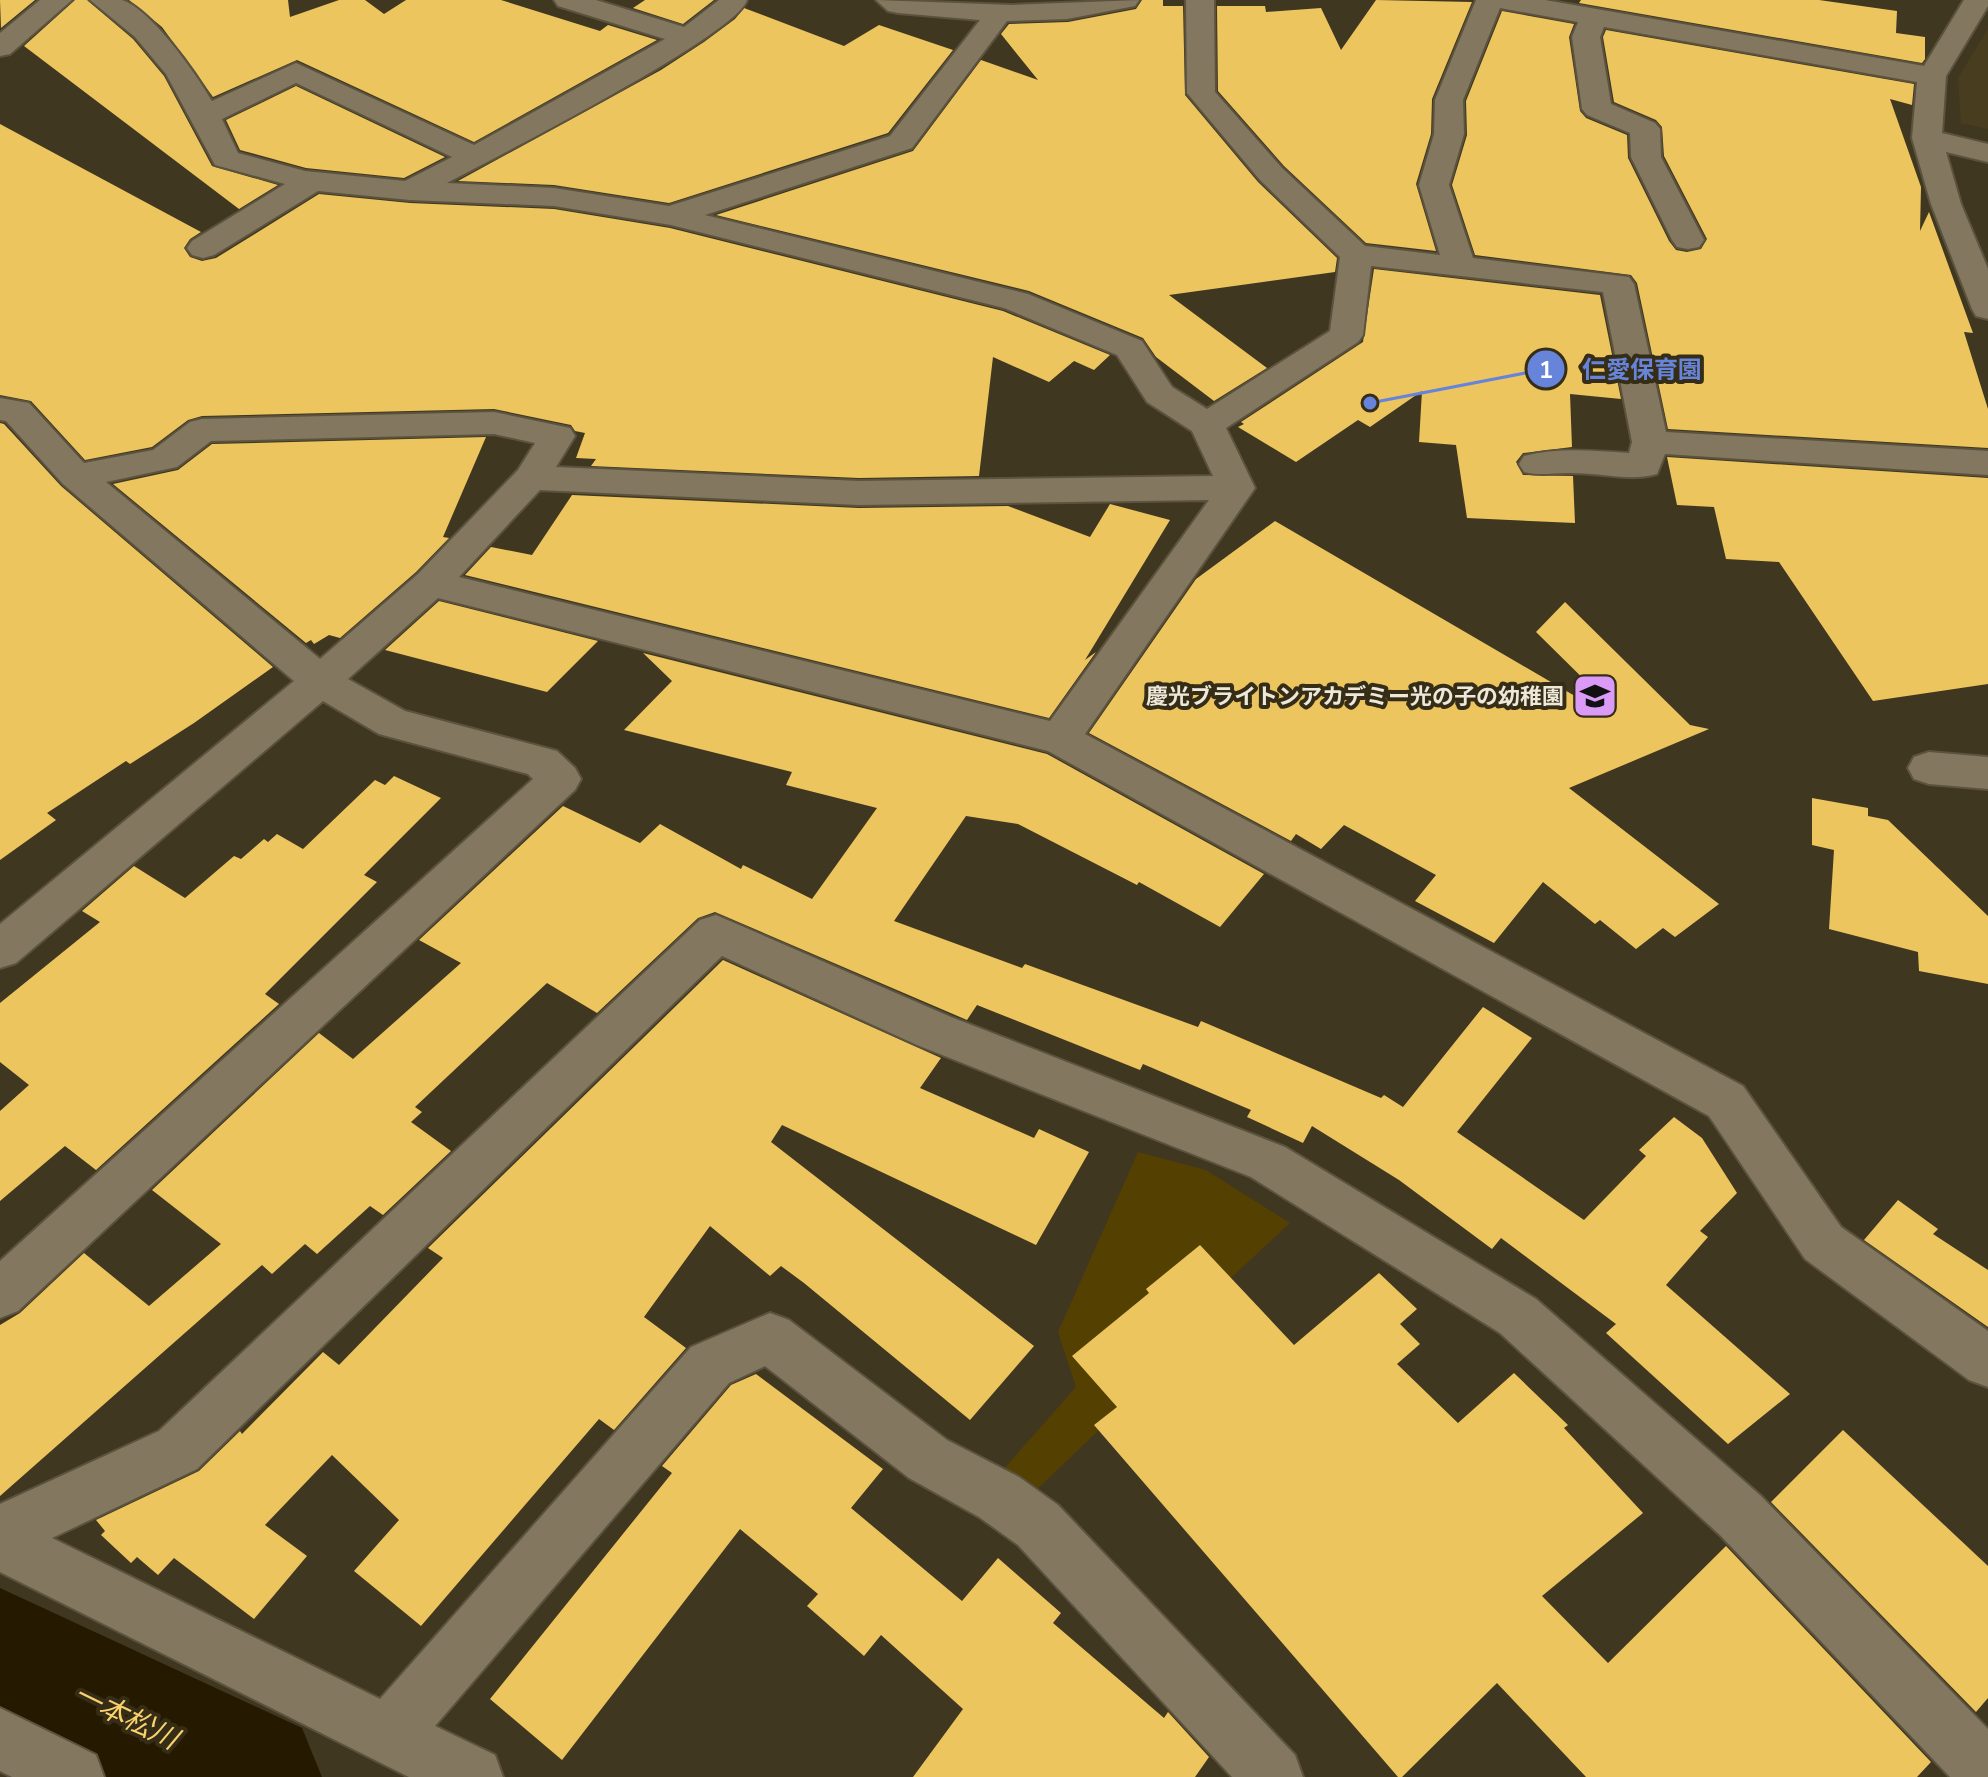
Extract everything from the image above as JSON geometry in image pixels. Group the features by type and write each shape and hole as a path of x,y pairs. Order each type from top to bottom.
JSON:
{"street":[{"path":"0,48 58,0"},
{"path":"104,0 126,14 161,46 207,115 226,159 312,181 410,191 554,197 671,216 1016,301 1130,348 1159,394 1207,425 1237,488"},
{"path":"568,0 688,37"},
{"path":"410,191 589,96 688,37 731,7 733,0"},
{"path":"890,0 898,5 998,15 1125,0"},
{"path":"1200,0 1201,93 1271,174 1356,255 1618,284 1650,442 1644,466 1569,461 1537,464"},
{"path":"1459,266 1434,185 1449,134 1449,100 1490,0"},
{"path":"1499,0 1932,76"},
{"path":"1978,0 1932,76 1927,138 1946,204 1988,309"},
{"path":"671,216 901,142 998,15"},
{"path":"1593,18 1586,37 1597,109 1645,129 1646,157 1688,240"},
{"path":"207,115 296,72 474,156"},
{"path":"1927,138 1988,153"},
{"path":"203,248 312,181"},
{"path":"1207,425 1346,335 1356,255"},
{"path":"0,409 17,411 76,476 320,681 393,723 542,762 560,779 0,1294"},
{"path":"0,950 320,681 431,583 531,478 557,436 494,423 202,430 164,459 76,476"},
{"path":"1650,442 1988,463"},
{"path":"531,478 859,493 1237,488"},
{"path":"1060,739 1237,488"},
{"path":"431,583 1060,739 1726,1101 1823,1243 1988,1362"},
{"path":"1929,768 1988,773"},
{"path":"0,1533 178,1450 716,933 934,1031 1268,1162 1518,1316 1741,1516 1988,1773"},
{"path":"388,1735 710,1365 770,1338 928,1459 999,1497 1038,1525 1273,1777"},
{"path":"0,1542 473,1777"},
{"path":"0,1738 74,1777"}],"shaded area":[{"path":"1988,29 1988,129 1961,123 1958,78"},
{"path":"1138,1152 1206,1170 1290,1223 1151,1352 1144,1387 1028,1498 1001,1472 1076,1387 1058,1332"}],"building":[{"path":"0,0 35,0 1,28"},
{"path":"75,0 87,0 133,39 164,76 212,166 278,185 239,209 24,46"},
{"path":"129,0 288,0 290,17 339,0 365,0 384,14 406,0 501,0 600,31 608,25 657,40 474,142 297,60 213,97 162,27"},
{"path":"645,0 714,0 683,24 633,8"},
{"path":"1142,0 1163,0 1163,6 1183,6 1185,95 1258,182 1337,258 1335,272 1169,295 1267,368 1214,401 1156,357 1143,338 1029,291 716,215 913,151 981,60 1038,80 1001,34 1009,24 1068,22 1136,9"},
{"path":"1376,0 1472,2 1432,99 1431,134 1416,184 1436,251 1366,243 1284,166 1218,91 1217,6 1265,6 1266,12 1321,8 1341,50"},
{"path":"1581,0 1819,0 1897,11 1896,33 1925,37 1925,59 1922,63 1579,3"},
{"path":"744,8 844,46 879,25 953,50 888,133 669,203 554,185 458,181 661,70 735,19"},
{"path":"1502,11 1574,24 1569,37 1580,111 1586,118 1627,135 1628,158 1669,241 1676,250 1687,252 1701,249 1707,239 1664,156 1662,127 1656,120 1614,102 1603,37 1606,30 1914,84 1912,105 1890,99 1921,187 1920,231 1929,212 1973,333 1964,332 1988,409 1988,448 1668,429 1637,283 1631,275 1475,255 1452,185 1467,135 1466,101"},
{"path":"296,86 445,157 404,178 306,168 240,150 226,120"},
{"path":"0,124 201,232 190,239 184,248 190,257 202,261 216,258 319,194 410,203 554,209 670,228 1003,311 1110,355 1094,370 1074,361 1049,382 993,357 979,476 859,478 591,466 596,459 576,458 585,433 575,431 571,425 494,409 202,416 188,420 152,447 85,460 31,401 0,395"},
{"path":"1374,269 1600,295 1621,399 1570,394 1572,447 1523,453 1516,462 1523,475 1573,476 1575,523 1467,518 1456,445 1419,442 1422,391 1370,427 1358,420 1296,462 1238,427 1244,424 1241,422 1363,342"},
{"path":"0,423 61,486 273,667 194,723 130,764 126,761 47,813 56,820 0,860"},
{"path":"486,437 443,537 449,538 416,572 340,638 329,635 314,644 311,640 306,643 113,484 178,470 212,444"},
{"path":"1667,457 1988,478 1988,684 1873,701 1779,562 1726,559 1714,507 1677,505"},
{"path":"572,495 859,508 1008,506 1090,537 1110,504 1170,520 1085,660 1096,652 1049,718 465,575 491,547 532,555"},
{"path":"1275,521 1604,713 1610,705 1536,632 1565,602 1690,725 1709,729 1569,788 1719,904 1675,937 1663,928 1636,949 1600,920 1595,924 1543,882 1494,943 1415,901 1436,875 1344,825 1321,849 1296,834 1291,841 1089,733 1196,579"},
{"path":"439,601 598,641 547,692 385,650"},
{"path":"643,653 1047,754 1264,874 1220,927 1139,882 1137,885 1018,824 966,816 894,921 1022,968 1025,964 1198,1027 1201,1021 1381,1098 1384,1095 1403,1107 1483,1007 1532,1038 1457,1132 1584,1220 1646,1156 1639,1150 1674,1117 1702,1138 1737,1193 1700,1231 1708,1237 1666,1285 1790,1394 1728,1444 1606,1333 1616,1324 1501,1238 1492,1249 1399,1180 1312,1126 1303,1143 1247,1117 1251,1110 1143,1064 1140,1070 977,1005 967,1020 715,912 698,918 597,1013 547,983 415,1107 422,1112 411,1122 451,1151 383,1215 370,1206 317,1254 305,1244 272,1274 262,1265 0,1496 0,1325 20,1313 84,1253 149,1306 221,1244 152,1190 319,1033 353,1059 461,963 419,940 563,806 640,843 660,824 741,869 743,865 812,899 877,808 786,785 792,772 624,730 672,681"},
{"path":"394,776 441,798 364,875 377,882 265,994 279,1004 96,1170 65,1146 0,1201 0,1111 29,1085 0,1062 0,1003 100,922 82,911 134,866 185,898 234,856 241,859 264,839 268,842 277,834 303,849 375,780 385,785"},
{"path":"1812,798 1868,808 1868,816 1888,820 1988,916 1988,984 1919,971 1918,952 1829,929 1834,850 1812,845"},
{"path":"723,960 941,1058 920,1088 1034,1138 1039,1129 1089,1152 1036,1245 782,1125 771,1142 1034,1346 970,1420 804,1283 781,1266 770,1276 710,1226 644,1317 686,1348 614,1430 599,1419 421,1626 354,1571 399,1520 332,1455 265,1525 307,1556 254,1619 174,1558 158,1575 137,1557 131,1563 101,1535 105,1531 96,1520 199,1471 240,1431 242,1434 323,1352 339,1365 443,1258 428,1248"},
{"path":"1898,1200 1938,1229 1933,1234 1988,1270 1988,1327 1864,1240"},
{"path":"1200,1245 1294,1345 1379,1273 1417,1309 1400,1324 1420,1344 1397,1364 1458,1423 1514,1373 1568,1425 1564,1428 1643,1513 1542,1596 1608,1663 1726,1546 1931,1762 1917,1777 1586,1777 1497,1683 1402,1777 1398,1777 1094,1425 1117,1407 1072,1356 1149,1293 1146,1289"},
{"path":"756,1374 883,1469 851,1508 962,1601 998,1558 1061,1613 1053,1623 1164,1718 1168,1712 1209,1757 1195,1777 913,1777 963,1709 881,1635 864,1656 807,1606 818,1594 740,1529 562,1760 490,1699 672,1473 662,1466 731,1385"},
{"path":"1843,1430 1988,1566 1988,1698 1976,1712 1771,1502"}],"waterway":[{"name":"一本松川","path":"0,1655 253,1777"}],"place":[{"name":"仁愛保育園","path":"1370,403"},
{"name":"慶光ブライトンアカデミー光の子の幼稚園","path":"1595,696"}]}
